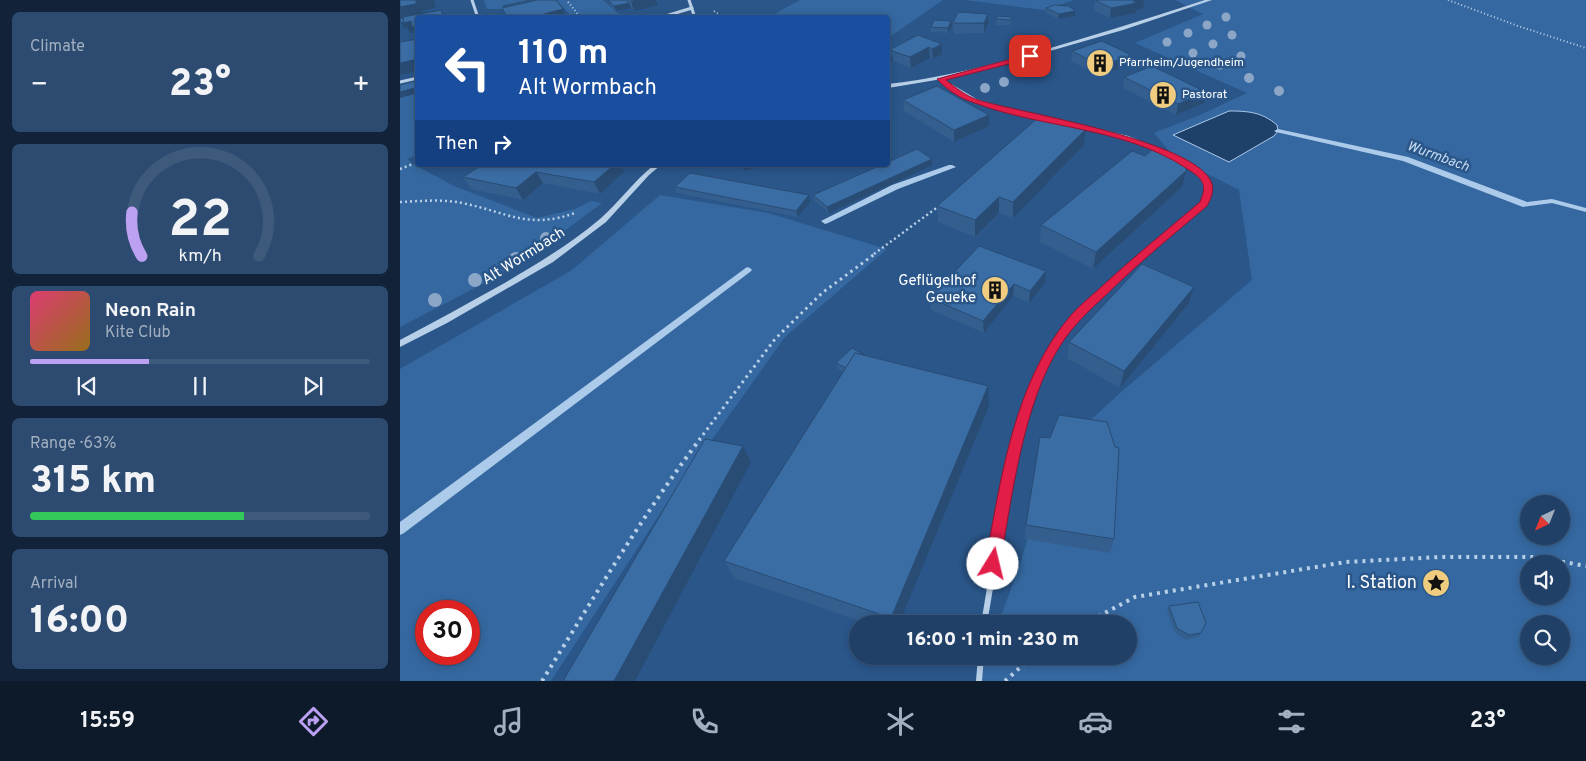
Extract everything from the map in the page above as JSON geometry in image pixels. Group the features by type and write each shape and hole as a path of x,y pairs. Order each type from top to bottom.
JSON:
{"street":[{"path":"472,0 477,15"},
{"path":"689,0 693,15"},
{"path":"890,86 940,79 1062,47 1210,0"},
{"path":"669,15 692,8"},
{"path":"400,82 415,79"},
{"path":"940,79 974,101 1021,114 1104,132 1144,144 1176,158 1198,172 1207,183 1208,192 1204,204 1116,279 1076,317 1055,344 1040,372 1028,405 1008,480 986,615"},
{"name":"Alt Wormbach","path":"400,344 444,322 571,245 603,220 656,167"},
{"path":"978,681 980,665"}],"path":[{"path":"1448,0 1518,26 1586,48"},
{"path":"568,2 579,15"},
{"path":"400,169 413,164"},
{"path":"542,681 623,549 660,494 775,339 822,293 946,201"},
{"path":"400,202 460,203 495,211 528,222 550,222 578,212"},
{"path":"1102,615 1135,598 1346,562 1440,557 1536,557 1586,566"},
{"path":"1005,681 1024,665"}],"shaded area":[{"path":"484,0 553,0 510,9 487,9"},
{"path":"557,0 603,0 620,15 570,15"},
{"path":"800,0 943,0 890,37 890,15 773,15"},
{"path":"965,0 1074,0 1043,10"},
{"path":"1175,0 1586,0 1586,681 976,681 982,665 1137,665 1137,615 1001,615 1018,570 1054,454 1120,393 1252,280 1239,190 1174,157 1154,133 1200,115 1247,93 1135,43 1203,14"},
{"path":"415,80 415,156 407,159 415,167 419,167 454,186 537,218 575,209 591,201 602,203 519,265 400,327 400,84"},
{"path":"1229,111 1249,112 1266,117 1277,125 1278,131 1274,136 1229,162 1173,135"},
{"path":"660,195 768,213 887,249 785,337 669,500 551,681 400,681 400,369 572,270"}],"building":[{"path":"400,0 421,0 416,1 416,4 400,7"},
{"path":"530,0 537,0 503,6"},
{"path":"537,0 556,0 563,9 545,15 506,15 502,8"},
{"path":"608,0 626,0 629,3 614,6"},
{"path":"1095,0 1138,0 1133,1 1137,3 1111,8"},
{"path":"1055,5 1069,6 1075,11 1059,14 1046,8"},
{"path":"441,10 443,15 415,15 415,26 412,27 411,21 404,23 403,17"},
{"path":"958,12 988,14 984,23 953,23"},
{"path":"997,16 1012,17 1010,20 996,19"},
{"path":"934,20 951,21 948,28 931,27"},
{"path":"918,35 942,44 932,49 929,47 910,57 890,49"},
{"path":"415,40 415,60 400,63 400,42"},
{"path":"1102,41 1131,55 1101,66 1072,51"},
{"path":"1152,66 1206,92 1178,104 1124,77"},
{"path":"415,81 415,88 400,92 400,85"},
{"path":"937,86 989,115 954,130 903,100"},
{"path":"1040,116 1086,129 1013,202 999,197 975,220 937,206"},
{"path":"1154,148 1187,161 1186,171 1096,252 1041,225 1132,151 1145,156"},
{"path":"917,149 932,159 827,207 813,195 876,167 890,167 890,161"},
{"path":"479,167 612,167 594,182 536,172 516,188 463,177"},
{"path":"690,173 809,195 796,211 675,187"},
{"name":"Geflügelhof Geueke","path":"979,246 1046,271 1030,291 1014,284 983,321 930,298"},
{"path":"1142,264 1194,287 1124,371 1069,342"},
{"path":"852,348 865,355 855,353 846,368 836,363"},
{"path":"855,353 988,386 892,615 882,615 724,561"},
{"path":"1059,415 1107,422 1115,447 1119,448 1114,539 1026,525 1040,437 1050,438"},
{"path":"705,439 743,446 614,681 563,681"},
{"path":"1198,602 1206,623 1201,633 1189,635 1177,628 1169,606"}],"waterway":[{"name":"Wurmbach","path":"1278,131 1405,159 1526,205 1552,201 1586,210"},
{"name":"Wurmbach","path":"825,221 895,187 952,167"},
{"path":"400,529 747,270"}],"place":[{"name":"Pfarrheim/Jugendheim","path":"1100,63"},
{"name":"Pastorat","path":"1163,95"},
{"name":"Geflügelhof Geueke","path":"995,290"},
{"name":"I. Station","path":"1436,583"}],"route":[{"path":"993,564 1008,480 1028,405 1040,372 1055,344 1076,317 1116,279 1204,204 1208,192 1207,183 1198,172 1174,157 1152,147 1128,138 1021,114 974,101 940,79 1030,56"}]}
